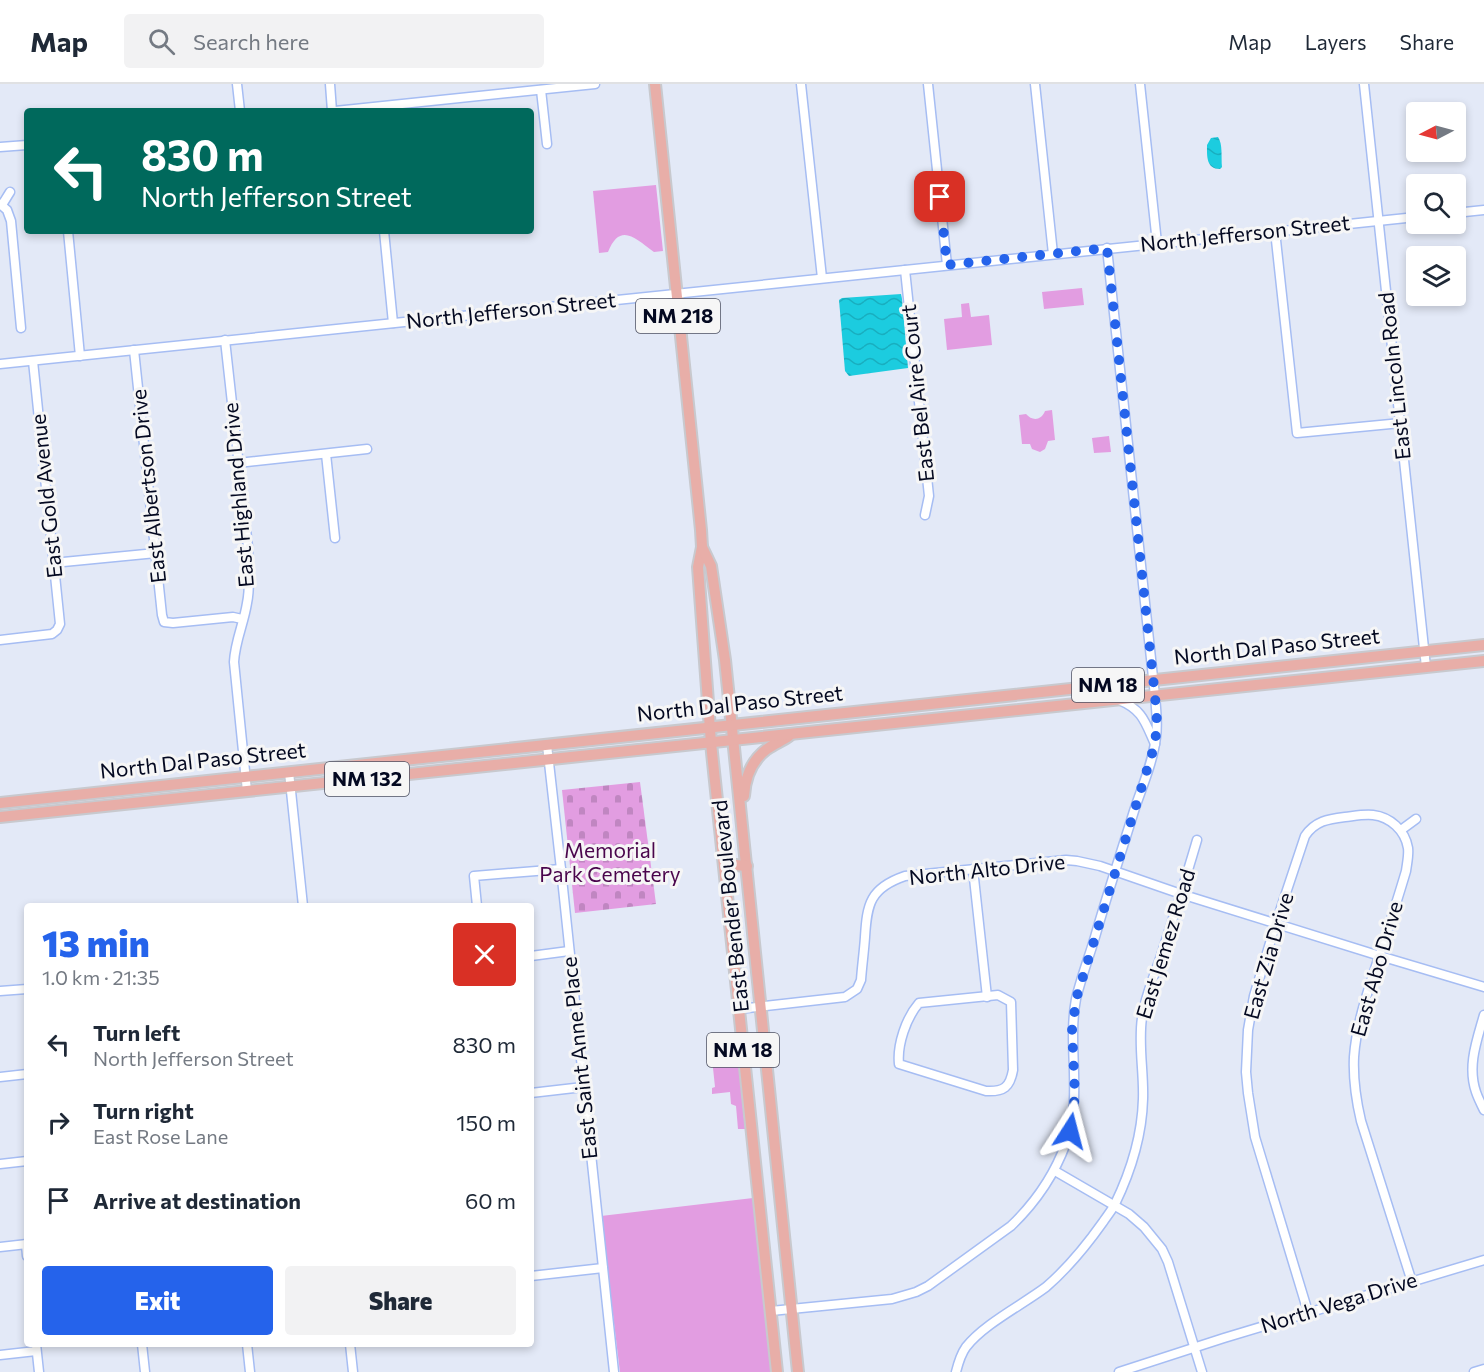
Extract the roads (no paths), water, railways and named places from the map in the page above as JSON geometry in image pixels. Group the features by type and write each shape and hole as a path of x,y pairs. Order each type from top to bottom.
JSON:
{"main road":[{"name":"East Bender Boulevard","path":"655,84 702,547 698,567 711,743 777,1372"},
{"name":"East Bender Boulevard","path":"702,547 711,566 725,660 798,1372"},
{"name":"North Dal Paso Street","path":"0,803 1484,645"},
{"name":"North Dal Paso Street","path":"0,817 1484,661"},
{"path":"741,808 747,774 754,762 767,748 792,734"},
{"path":"724,864 747,866"}],"street":[{"path":"237,84 240,108"},
{"path":"330,84 333,108"},
{"path":"491,84 492,95"},
{"path":"381,108 595,84"},
{"path":"801,84 822,278"},
{"path":"928,84 947,265"},
{"path":"1035,84 1053,254"},
{"path":"1140,84 1157,243"},
{"name":"East Lincoln Road","path":"1364,84 1426,667"},
{"path":"541,90 547,144"},
{"path":"0,147 24,145"},
{"path":"10,192 1,205 7,210 11,221 21,328"},
{"path":"1466,212 1484,210"},
{"name":"North Jefferson Street","path":"0,364 1406,218"},
{"path":"1275,231 1297,433 1401,423"},
{"path":"68,234 80,356"},
{"path":"384,234 393,323"},
{"path":"771,1311 892,1299 928,1286 1011,1226 1034,1203 1055,1171 1070,1131 1075,1096 1072,1028 1077,996 1155,744 1157,728 1107,248"},
{"name":"East Bel Aire Court","path":"905,270 929,496 925,514"},
{"name":"East Highland Drive","path":"225,340 248,546 247,604 234,651 247,791"},
{"name":"East Albertson Drive","path":"134,350 164,622 233,617 242,619"},
{"name":"East Gold Avenue","path":"0,640 52,634 60,624 33,360"},
{"path":"238,463 367,449"},
{"path":"326,454 335,538"},
{"path":"53,563 156,552"},
{"path":"1119,700 1138,710 1155,744"},
{"name":"East Saint Anne Place","path":"547,745 614,1372"},
{"path":"289,772 303,903"},
{"name":"East Zia Drive","path":"1308,1312 1251,1120 1246,1049 1250,1015 1276,923 1305,836 1310,829 1322,821 1360,815 1381,816 1401,830"},
{"path":"1401,830 1416,819"},
{"name":"East Abo Drive","path":"1401,830 1408,849 1408,859 1356,1035 1354,1080 1361,1121 1412,1282"},
{"name":"East Jemez Road","path":"956,1372 961,1356 967,1347 990,1325 1045,1287 1066,1269 1114,1206 1140,1136 1143,1099 1141,1030 1143,1008 1197,840"},
{"name":"North Alto Drive","path":"739,1009 845,997 857,989 861,980 866,918 871,902 884,886 893,880 905,876 1066,860 1089,863 1181,894 1484,987"},
{"path":"477,903 474,876 561,869"},
{"path":"973,869 987,997"},
{"path":"534,956 569,951"},
{"path":"0,991 24,989"},
{"path":"998,995 1011,1002 1013,1070 1011,1080 1004,1089 997,1092 986,1091 898,1064 898,1052 911,1012 919,1003 987,997 998,995"},
{"path":"1484,1016 1472,1065 1476,1092 1484,1110"},
{"path":"0,1077 24,1074"},
{"path":"534,1093 584,1087"},
{"path":"0,1164 24,1161"},
{"path":"1055,1171 1129,1214 1144,1227 1162,1249 1202,1372"},
{"path":"0,1247 24,1244"},
{"name":"North Vega Drive","path":"1119,1372 1308,1312 1484,1260"},
{"path":"534,1276 603,1268"},
{"path":"0,1355 36,1347 39,1372"},
{"path":"142,1347 145,1372"},
{"path":"247,1347 250,1372"},
{"path":"350,1347 353,1372"},
{"path":"1474,1372 1484,1369"}],"water":[{"path":"1218,137 1222,151 1220,169 1212,167 1207,153 1207,145 1211,138"},
{"path":"901,294 908,368 849,376 845,371 839,300"}],"park label":[{"name":"Memorial Park Cemetery","path":"610,863"}]}
